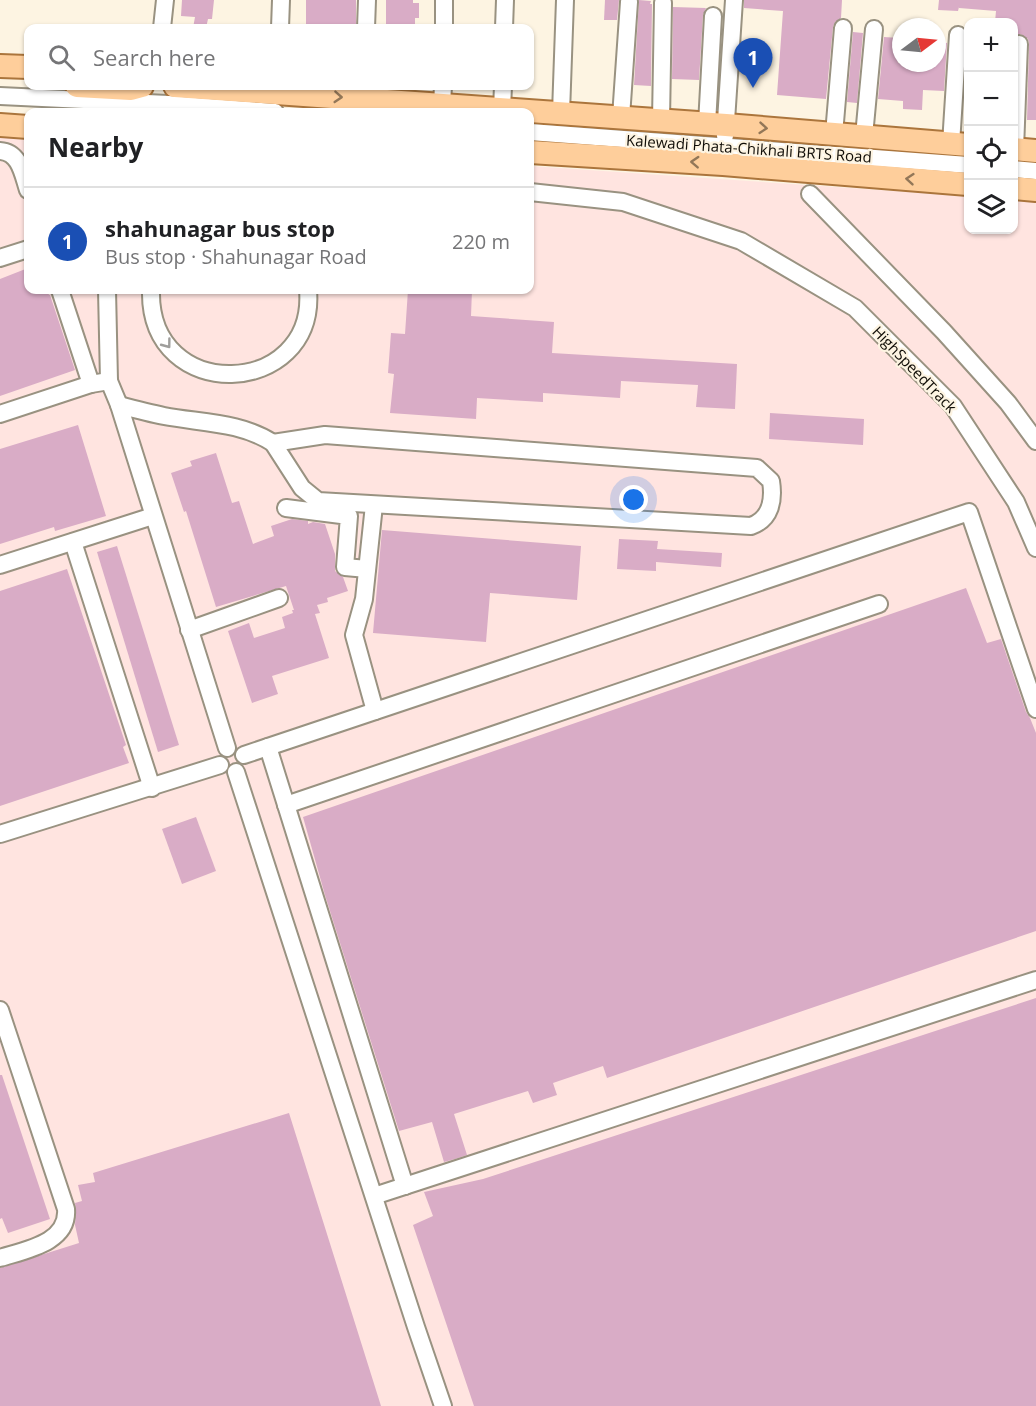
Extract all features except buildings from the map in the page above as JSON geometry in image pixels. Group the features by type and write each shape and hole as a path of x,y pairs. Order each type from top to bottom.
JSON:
{"main road":[{"path":"0,66 24,67"},
{"path":"0,81 24,82"},
{"path":"212,90 277,97 365,92 442,95 498,108"},
{"path":"534,111 661,120 720,140 964,183"},
{"path":"0,113 24,115"},
{"path":"0,125 24,127"},
{"path":"534,152 834,134 960,144"},
{"path":"1018,188 1036,190"}],"street":[{"path":"162,24 165,0"},
{"path":"280,24 281,0"},
{"path":"366,24 367,0"},
{"path":"444,0 444,24"},
{"path":"504,24 505,0"},
{"path":"561,113 566,0"},
{"path":"720,140 734,0"},
{"path":"621,117 629,2"},
{"path":"661,120 663,3"},
{"path":"713,16 720,140"},
{"path":"834,134 843,28"},
{"path":"864,136 873,29"},
{"path":"958,35 960,144"},
{"path":"1019,44 1020,154 1036,171"},
{"path":"502,108 503,90"},
{"path":"0,96 168,104 277,97"},
{"name":"Kalewadi Phata-Chikhali BRTS Road","path":"534,132 720,140 964,164"},
{"path":"0,151 10,153 15,158 24,180"},
{"name":"HighSpeedTrack","path":"534,192 623,202 741,242 855,308 953,406 1016,502 1036,548"},
{"path":"810,194 976,367 1008,403 1036,441"},
{"path":"0,258 24,250"},
{"path":"61,294 91,384"},
{"path":"107,294 109,381 119,405 227,748"},
{"path":"151,294 151,307 159,332 174,353 195,368 219,375 245,374 269,365 289,349 302,327 309,302 308,294"},
{"path":"0,414 91,384 109,381"},
{"path":"119,405 163,416 212,422 259,434 273,443 302,488 318,501 751,526 760,523 773,502 771,481 757,468 325,435 273,443"},
{"path":"374,505 364,599 354,635 375,711"},
{"path":"286,508 349,516 345,567 367,569"},
{"path":"244,755 969,512 1036,709"},
{"path":"0,565 153,516"},
{"path":"73,542 152,788"},
{"path":"189,630 279,598"},
{"path":"286,805 879,604"},
{"path":"268,747 405,1186"},
{"path":"227,748 239,749 244,755 244,765 237,772"},
{"path":"227,748 219,757 220,765 226,771 237,772"},
{"path":"0,834 220,765"},
{"path":"237,772 443,1406"},
{"path":"374,1196 1036,980"},
{"path":"0,1010 67,1217 56,1236 43,1244 0,1258"}],"shaded area":[{"path":"0,133 24,135 24,294 534,294 534,166 964,196 964,234 1018,234 1018,199 1036,201 1036,1406 0,1406"}],"place":[{"name":"shahunagar bus stop","path":"753,88"}]}
